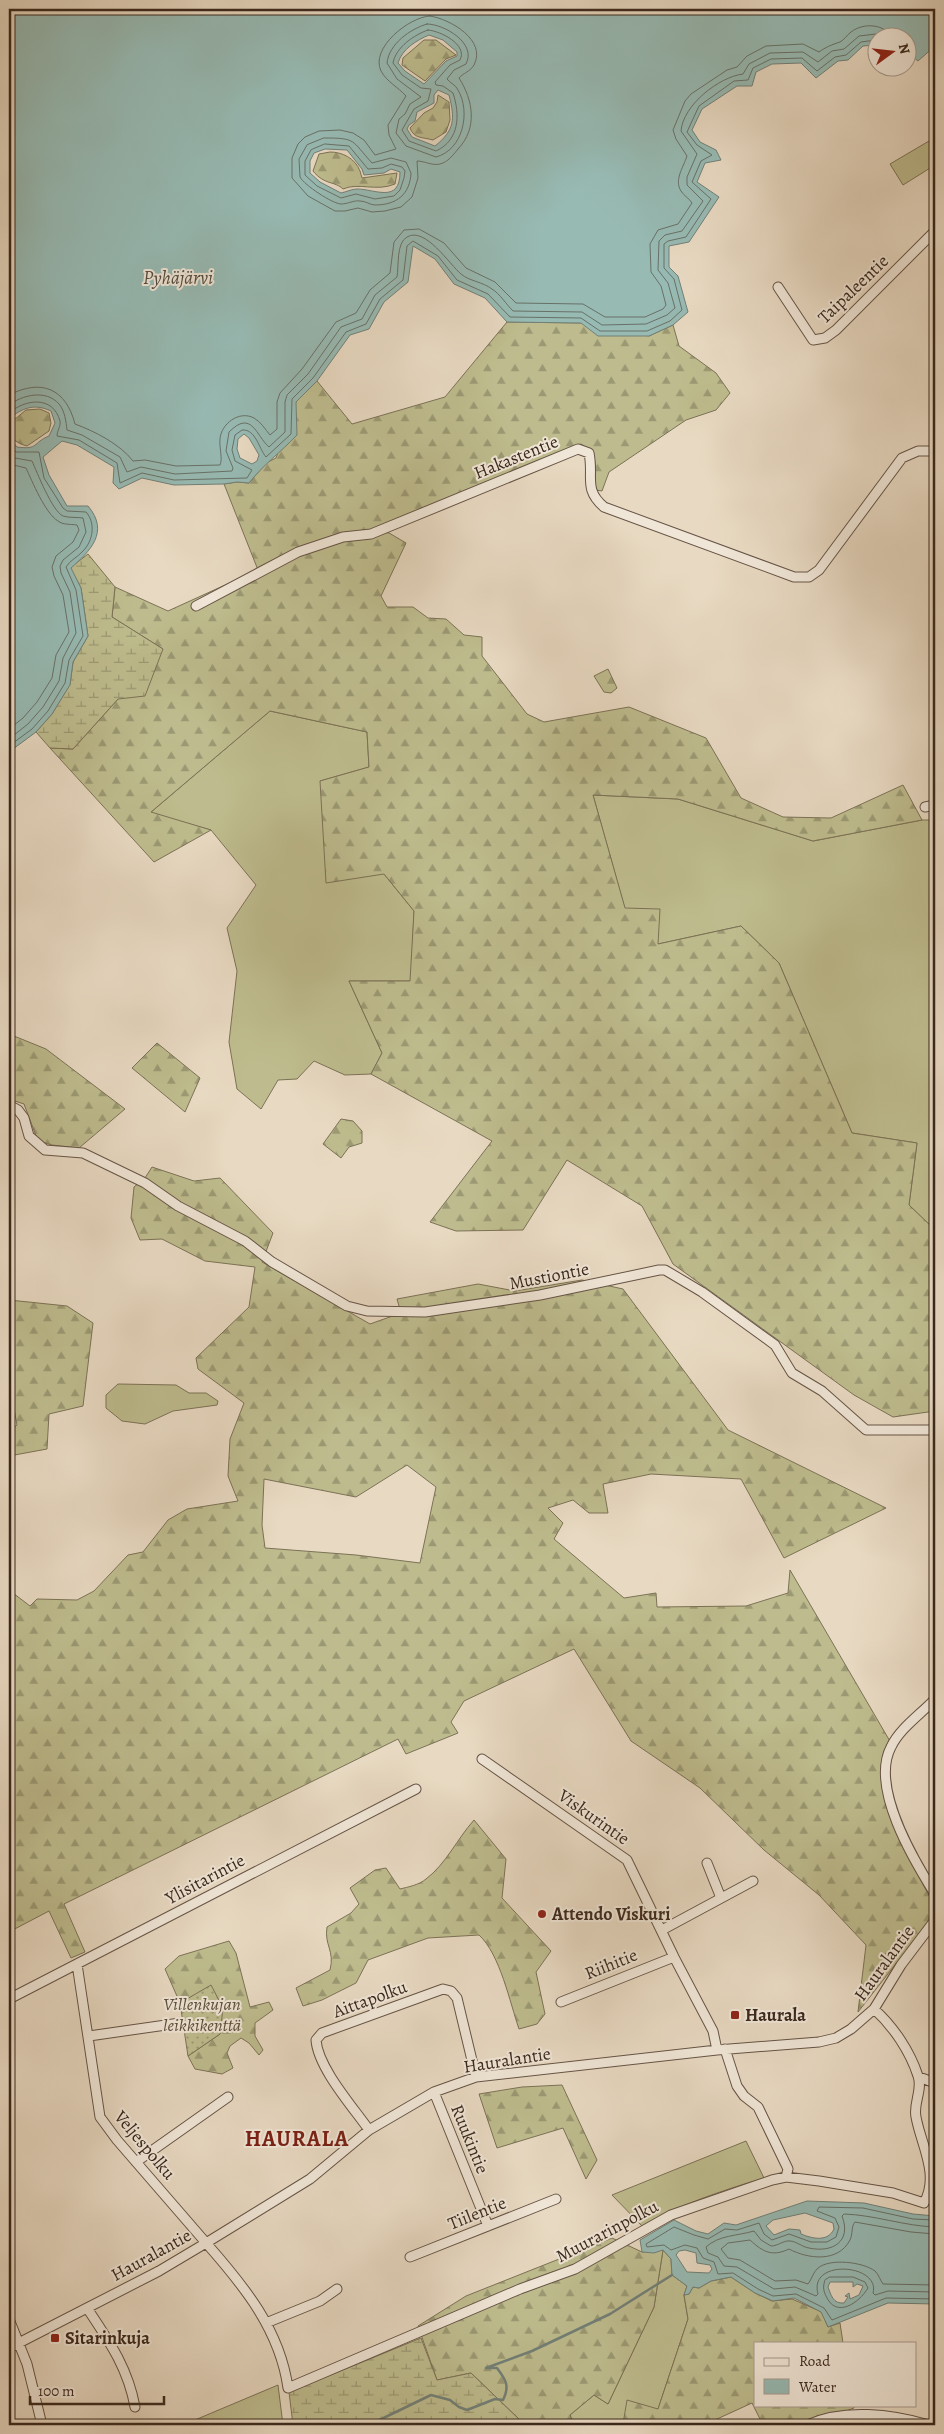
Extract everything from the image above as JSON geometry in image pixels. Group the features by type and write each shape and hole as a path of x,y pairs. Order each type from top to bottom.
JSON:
{"street":[{"name":"Taipaleentie","path":"778,287 813,340 825,338 836,330 935,231"},
{"name":"Hakastentie","path":"196,606 298,552 342,537 371,534 578,449 589,453 591,464 590,486 594,498 604,507 794,577 809,577 819,570 902,458 918,451 935,451"},
{"path":"925,808 935,805"},
{"name":"Mustiontie","path":"9,1106 18,1110 24,1118 29,1136 45,1150 83,1153 145,1183 178,1206 245,1241 272,1262 348,1306 367,1311 401,1313 470,1306 540,1295 659,1270 671,1272 740,1318 775,1345 792,1373 822,1391 866,1430 935,1430"},
{"path":"935,1699 898,1735 886,1759 885,1773 901,1831 935,1894"},
{"name":"Viskurintie","path":"482,1759 627,1860 713,2033 737,2086 744,2096 758,2106 765,2119 788,2169 786,2177"},
{"name":"Ylisitarintie","path":"9,1999 416,1789"},
{"path":"708,1863 721,1898"},
{"path":"662,1930 753,1881"},
{"name":"Hauralantie","path":"9,2348 206,2243 310,2179 369,2130 434,2092 476,2077 721,2050 794,2045 827,2040 851,2029 874,2009 901,1965 935,1920"},
{"name":"Riihitie","path":"561,2002 674,1957"},
{"name":"Veljespolku","path":"78,1964 100,2117 136,2162 246,2288 266,2324 284,2366 288,2388"},
{"name":"Aittapolku","path":"369,2130 341,2091 319,2052 316,2040 322,2034 443,1989 452,1991 456,1998 476,2077"},
{"path":"874,2009 907,2050 919,2077 935,2083"},
{"path":"89,2036 180,2023"},
{"name":"Muurarinpolku","path":"288,2388 520,2289 575,2269 671,2215 741,2189 786,2177 893,2193 924,2202 931,2188 931,2177 916,2117 915,2105 920,2088 919,2077"},
{"name":"Ruukintie","path":"434,2092 488,2226"},
{"path":"136,2162 228,2097"},
{"name":"Tiilentie","path":"410,2257 556,2199"},
{"path":"266,2324 320,2301 338,2289"},
{"path":"87,2308 123,2367 130,2383 135,2407"},
{"path":"9,2319 20,2343 42,2425"},
{"path":"807,2425 835,2417 864,2415 910,2419 929,2425"}],"green space":[{"path":"424,40 436,40 456,55 446,59 425,81 402,65 403,58"},
{"path":"438,95 449,102 450,120 446,132 433,140 416,136 410,128 424,113 433,108 437,102"},
{"path":"929,141 935,151 935,165 903,185 890,164"},
{"path":"339,153 351,159 358,166 362,178 397,173 395,184 381,187 355,186 343,189 325,181 313,171 319,154"},
{"path":"507,322 581,323 649,336 673,325 679,346 716,373 730,393 716,410 686,420 609,472 602,491 595,490 596,470 594,458 587,448 581,444 379,527 406,543 381,596 387,607 413,607 428,618 446,619 464,635 482,637 482,656 527,714 544,722 629,707 706,738 741,798 783,817 831,818 903,785 922,820 813,841 678,799 593,795 625,908 660,909 658,944 741,926 779,963 852,1133 917,1143 909,1205 935,1230 935,1411 893,1417 854,1395 673,1264 642,1206 567,1160 523,1230 456,1231 430,1222 492,1141 371,1074 382,1053 349,981 410,981 414,911 384,874 326,883 320,781 369,767 367,732 270,711 151,812 211,830 154,862 50,748 73,749 163,649 112,617 115,587 168,611 258,570 224,484 249,483 266,463 276,458 296,402 317,381 352,424 445,397"},
{"path":"40,409 49,413 51,423 49,431 27,446 16,441 10,432 9,424 26,410"},
{"path":"88,554 115,587 112,617 163,649 145,696 118,699 73,749 50,748 36,732 52,714 70,684 73,662 88,636 81,588 70,568"},
{"path":"608,669 617,688 611,693 604,692 594,676"},
{"path":"270,711 367,732 369,767 320,781 384,874 414,911 411,981 349,981 382,1053 371,1074 345,1075 314,1061 297,1079 278,1080 261,1109 237,1089 229,1042 237,971 227,928 256,885 211,830 150,813"},
{"path":"593,795 678,799 813,841 922,820 935,820 935,1230 909,1205 917,1143 852,1133 779,963 741,926 658,944 625,909"},
{"path":"9,1034 46,1049 125,1109 79,1148 52,1145 38,1141 24,1104 9,1099"},
{"path":"157,1043 200,1078 185,1112 132,1068"},
{"path":"341,1119 353,1121 362,1131 362,1143 349,1147 341,1158 323,1144"},
{"path":"152,1167 194,1181 220,1178 273,1233 262,1262 370,1324 401,1313 397,1299 478,1284 515,1291 582,1280 623,1289 728,1430 886,1508 784,1558 741,1479 651,1474 603,1484 608,1513 589,1513 573,1500 548,1508 563,1523 554,1539 624,1598 656,1593 657,1607 746,1606 788,1593 790,1570 891,1743 887,1749 890,1813 905,1850 935,1907 935,1914 858,2012 866,1945 819,1895 764,1850 700,1788 631,1741 574,1649 464,1701 451,1722 458,1733 406,1754 398,1739 64,1904 85,1952 71,1958 49,1911 9,1932 9,1590 30,1606 37,1599 77,1600 94,1591 128,1555 143,1552 168,1520 187,1509 238,1501 228,1476 230,1439 244,1403 198,1369 196,1358 249,1307 255,1267 205,1261 162,1239 140,1240 131,1218 134,1187 145,1178","holes":["407,1465 436,1487 420,1563 356,1555 265,1548 262,1525 264,1479 356,1497"]},
{"path":"9,1300 67,1306 93,1323 83,1406 49,1414 47,1449 9,1456 9,1432 17,1425 11,1393 14,1360 9,1334"},
{"path":"118,1384 176,1385 189,1393 206,1393 218,1401 217,1405 173,1411 145,1424 122,1421 106,1408 106,1395"},
{"path":"474,1820 506,1859 502,1898 551,1951 536,1972 545,2014 537,2024 519,2029 499,1966 486,1943 479,1935 428,1938 368,1960 356,1983 322,2000 303,2006 296,1988 330,1970 331,1958 326,1933 327,1927 351,1913 359,1904 350,1888 375,1870 386,1868 400,1889 420,1883 440,1866"},
{"path":"229,1941 236,1953 250,2007 269,2002 273,2010 255,2023 255,2036 263,2050 259,2055 249,2043 241,2038 230,2046 227,2053 233,2068 222,2074 195,2069 188,2056 220,2034 211,1986 180,2003 165,1969 179,1956"},
{"name":"Villenkujan leikkikenttä","path":"211,1985 223,2008 220,2034 188,2056 180,2003"},
{"path":"562,2085 597,2160 586,2179 563,2128 497,2148 479,2094 522,2087"},
{"path":"746,2141 764,2178 671,2211 642,2226 612,2195"},
{"path":"612,2238 642,2252 663,2250 654,2307 608,2404 594,2395 570,2415 574,2425 525,2425 471,2373 437,2380 418,2326 466,2296"},
{"path":"663,2250 671,2259 672,2275 687,2286 684,2295 688,2319 658,2409 620,2425 574,2425 570,2415 594,2395 608,2404 654,2307"},
{"path":"731,2277 755,2293 772,2301 792,2299 822,2312 828,2327 840,2323 843,2342 754,2342 754,2406 854,2406 854,2408 807,2425 763,2425 752,2403 704,2425 620,2425 623,2424 627,2400 658,2409 688,2319 684,2295 689,2294 693,2287 699,2288 711,2281"},
{"path":"421,2338 437,2380 471,2373 525,2425 293,2425 289,2392"},
{"path":"278,2385 283,2425 183,2425"}],"water":[{"name":"Pyhäjärvi","path":"9,9 935,9 935,46 918,61 916,59 916,28 866,28 866,46 863,46 848,60 838,61 816,78 801,63 772,64 756,72 752,86 737,86 702,109 692,130 700,142 716,150 721,160 705,163 697,182 719,197 689,242 669,246 669,267 678,276 688,312 673,325 649,336 598,336 581,323 507,322 485,298 454,284 435,259 413,246 408,282 384,302 369,329 350,335 317,381 296,402 297,435 249,483 174,485 142,478 119,489 113,483 114,467 77,445 62,441 43,457 49,475 67,506 88,506 97,524 97,533 91,548 71,568 81,588 88,636 73,662 70,685 52,714 36,732 9,752 9,438 17,447 29,448 49,436 55,423 51,411 39,407 28,408 9,419","holes":["429,35 443,40 457,52 457,56 446,61 424,84 405,71 398,63 406,49","438,90 449,95 452,124 446,135 435,146 412,137 407,129 415,121 417,112 434,103 434,95","325,149 347,150 362,169 364,175 384,173 391,169 400,172 399,182 396,188 391,191 379,192 353,189 341,193 320,182 310,173 310,161 314,153","244,434 249,438 259,455 257,461 252,464 240,458 237,449 238,439"]},
{"path":"807,2201 864,2203 913,2214 935,2216 935,2304 888,2303 828,2327 821,2312 794,2298 773,2301 755,2293 731,2277 711,2281 699,2288 693,2287 689,2294 684,2295 687,2286 672,2275 671,2259 663,2250 654,2253 642,2252 640,2240 674,2220 696,2231 708,2234 724,2223 736,2225","holes":["805,2213 833,2223 834,2229 824,2238 815,2238 801,2234 800,2230 789,2229 774,2235 766,2226 773,2220","685,2250 696,2253 697,2263 710,2265 712,2269 709,2273 687,2272 676,2255 679,2251","830,2282 853,2282 853,2287 857,2284 863,2286 859,2295 850,2299 849,2293 845,2296 848,2297 844,2303 837,2302 831,2296 828,2287"]}],"waterway":[{"path":"369,2425 431,2395 450,2400 467,2410 495,2399 503,2400 507,2387 505,2380 497,2368 486,2368 532,2351 610,2314 672,2275"},
{"path":"214,2425 219,2425"}],"place":[{"name":"Attendo Viskuri","path":"542,1914"},
{"name":"Haurala","path":"735,2015"},
{"name":"Sitarinkuja","path":"55,2338"}],"district":[{"name":"HAURALA","path":"297,2139"}]}
